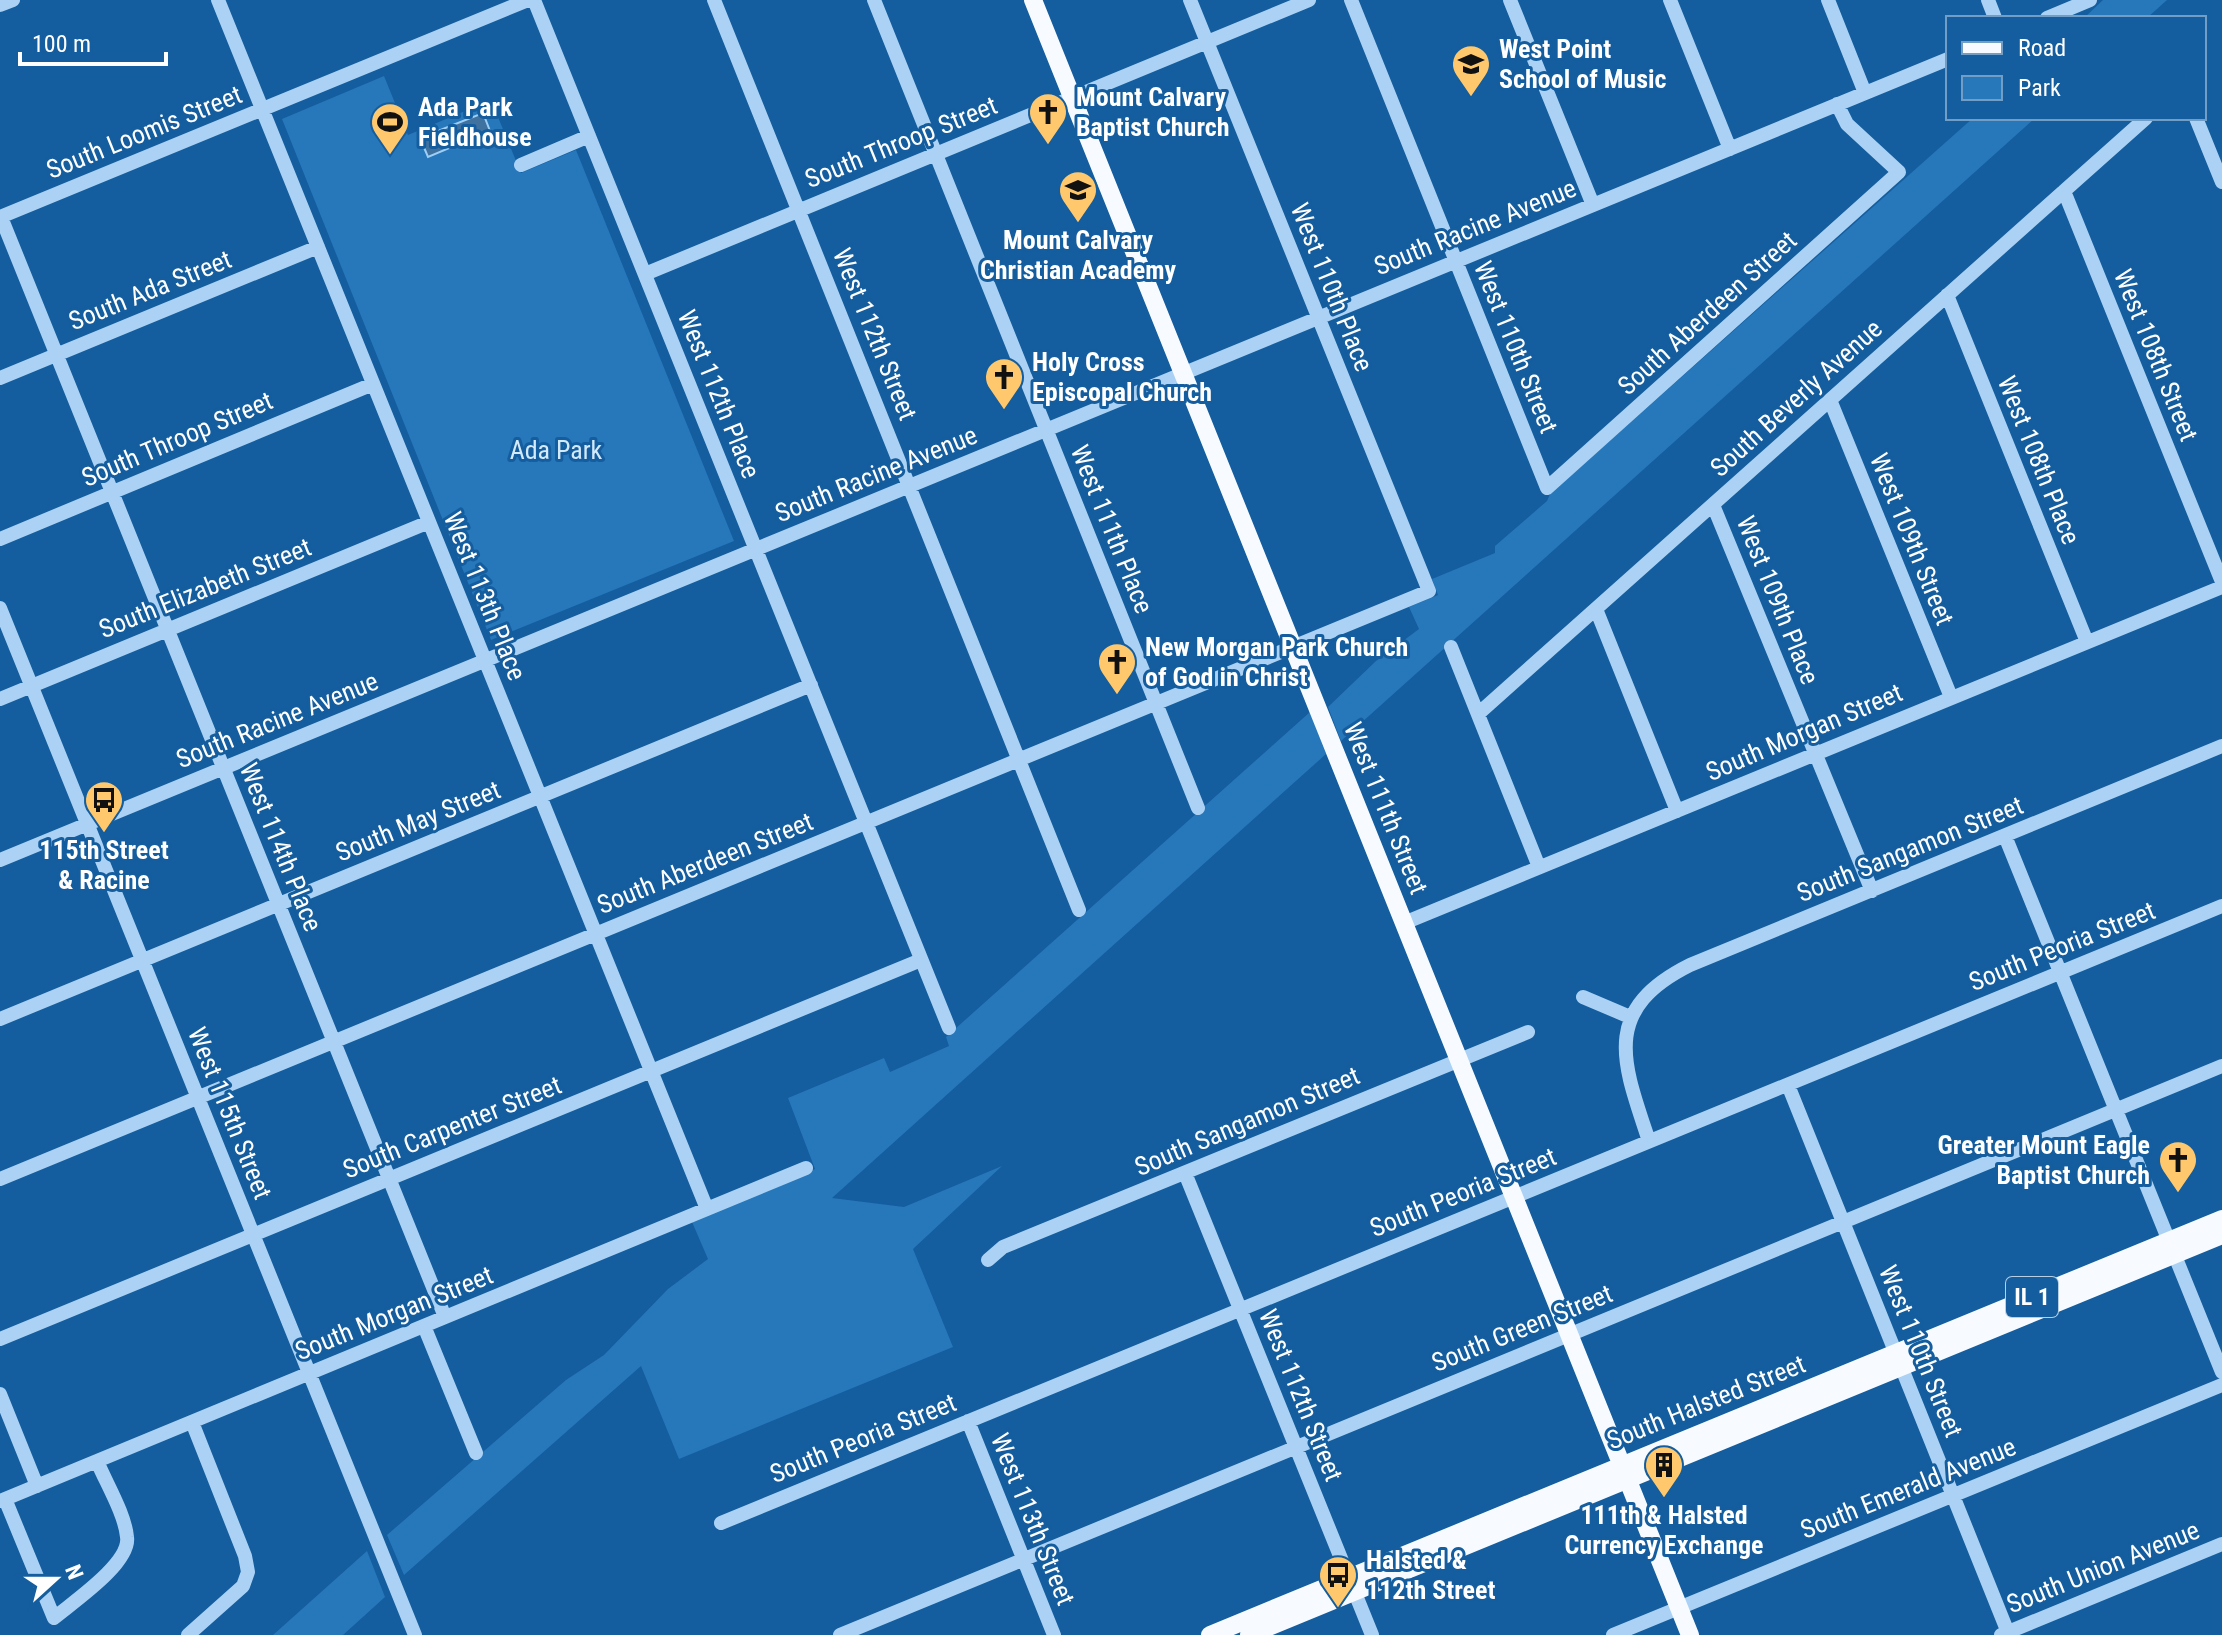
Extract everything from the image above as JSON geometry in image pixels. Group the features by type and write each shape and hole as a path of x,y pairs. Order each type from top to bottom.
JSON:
{"main road":[{"name":"West 111th Street","path":"1033,0 1690,1635"},
{"name":"South Halsted Street","path":"1210,1635 1351,1585 1899,1360 2172,1247 2222,1219"},
{"name":"South Halsted Street","path":"2172,1247 2222,1235"},
{"name":"South Halsted Street","path":"1249,1635 1351,1585"}],"street":[{"path":"0,5 13,0"},
{"name":"West 113th Place","path":"218,0 707,1209"},
{"name":"South Loomis Street","path":"0,217 531,0"},
{"name":"West 112th Place","path":"531,0 589,136 949,1028"},
{"name":"West 112th Street","path":"714,0 1079,910"},
{"name":"West 111th Place","path":"874,0 1198,808"},
{"name":"West 110th Place","path":"1190,0 1429,591"},
{"name":"South Throop Street","path":"645,274 1309,0"},
{"name":"West 110th Street","path":"1351,0 1547,488"},
{"path":"1510,0 1593,205"},
{"path":"1670,0 1730,149"},
{"path":"1828,0 1865,93"},
{"path":"2052,16 2090,0"},
{"name":"South Racine Avenue","path":"0,860 1946,60"},
{"name":"South Aberdeen Street","path":"1547,488 1899,172 1847,124 1837,104"},
{"name":"South Beverly Avenue","path":"1478,714 2144,120"},
{"path":"2197,120 2222,182"},
{"path":"521,165 589,136"},
{"name":"West 108th Street","path":"2064,191 2222,585"},
{"name":"West 114th Place","path":"0,217 445,1317"},
{"name":"South Ada Street","path":"0,378 318,247"},
{"name":"West 108th Place","path":"1947,295 2087,642"},
{"name":"South Throop Street","path":"0,539 373,384"},
{"name":"West 109th Street","path":"1830,400 1951,697"},
{"name":"West 109th Place","path":"1713,505 1872,891"},
{"name":"South Elizabeth Street","path":"0,699 429,522"},
{"name":"South Morgan Street","path":"1404,923 2222,585"},
{"name":"South Aberdeen Street","path":"0,1179 1429,591"},
{"name":"West 115th Street","path":"0,608 415,1635"},
{"path":"1596,609 1677,811"},
{"path":"1451,647 1539,867"},
{"name":"South May Street","path":"0,1019 811,685"},
{"name":"South Sangamon Street","path":"1630,1017 1652,989 1675,972 2222,746"},
{"path":"2005,836 2222,1372"},
{"name":"South Peoria Street","path":"721,1523 2222,906"},
{"name":"South Carpenter Street","path":"0,1339 921,960"},
{"path":"1583,997 1630,1017 1625,1047 1626,1068 1649,1141"},
{"name":"South Sangamon Street","path":"988,1260 990,1255 1003,1247 1528,1032"},
{"name":"South Green Street","path":"840,1635 2222,1066"},
{"name":"West 110th Street","path":"1788,1085 2006,1634"},
{"name":"South Morgan Street","path":"3,1500 806,1168"},
{"name":"West 112th Street","path":"1185,1173 1372,1635"},
{"path":"424,1326 476,1453"},
{"name":"South Emerald Avenue","path":"1613,1635 2222,1385"},
{"path":"0,1394 37,1486"},
{"name":"West 113th Street","path":"968,1421 1054,1635"},
{"path":"188,1635 243,1586 248,1572 245,1556 192,1422"},
{"path":"3,1500 54,1618 118,1564 126,1550 127,1533 97,1461"},
{"name":"South Union Avenue","path":"2006,1634 2222,1544"}],"green space":[{"path":"2103,0 2167,0 2149,16 2086,16"},
{"name":"Ada Park","path":"384,76 408,135 491,100 521,173 576,150 734,541 491,640 282,119"},
{"path":"1971,120 2033,120 1341,741 1328,707 1376,661 1419,629 1409,607 1438,595 1432,579 1495,553 1495,546 1547,501 1550,494"},
{"path":"1310,712 1326,754 832,1198 904,1207 1002,1166 913,1249 953,1347 679,1459 641,1366 404,1575 387,1535 566,1380 604,1355 668,1289 708,1259 692,1222 815,1169 788,1098 884,1058 890,1072 949,1046 946,1037"},
{"path":"367,1551 385,1597 343,1635 273,1635"}],"shaded area":[{"path":"483,113 490,131 428,157 420,138"}],"place":[{"name":"West Point School of Music","path":"1471,98"},
{"name":"Mount Calvary Baptist Church","path":"1048,146"},
{"name":"Ada Park Fieldhouse","path":"390,156"},
{"name":"Mount Calvary Christian Academy","path":"1078,224"},
{"name":"Holy Cross Episcopal Church","path":"1004,411"},
{"name":"New Morgan Park Church of God in Christ","path":"1117,696"},
{"name":"115th Street & Racine","path":"104,834"},
{"name":"Greater Mount Eagle Baptist Church","path":"2178,1194"},
{"name":"111th & Halsted Currency Exchange","path":"1664,1499"},
{"name":"Halsted & 112th Street","path":"1338,1609"}]}
